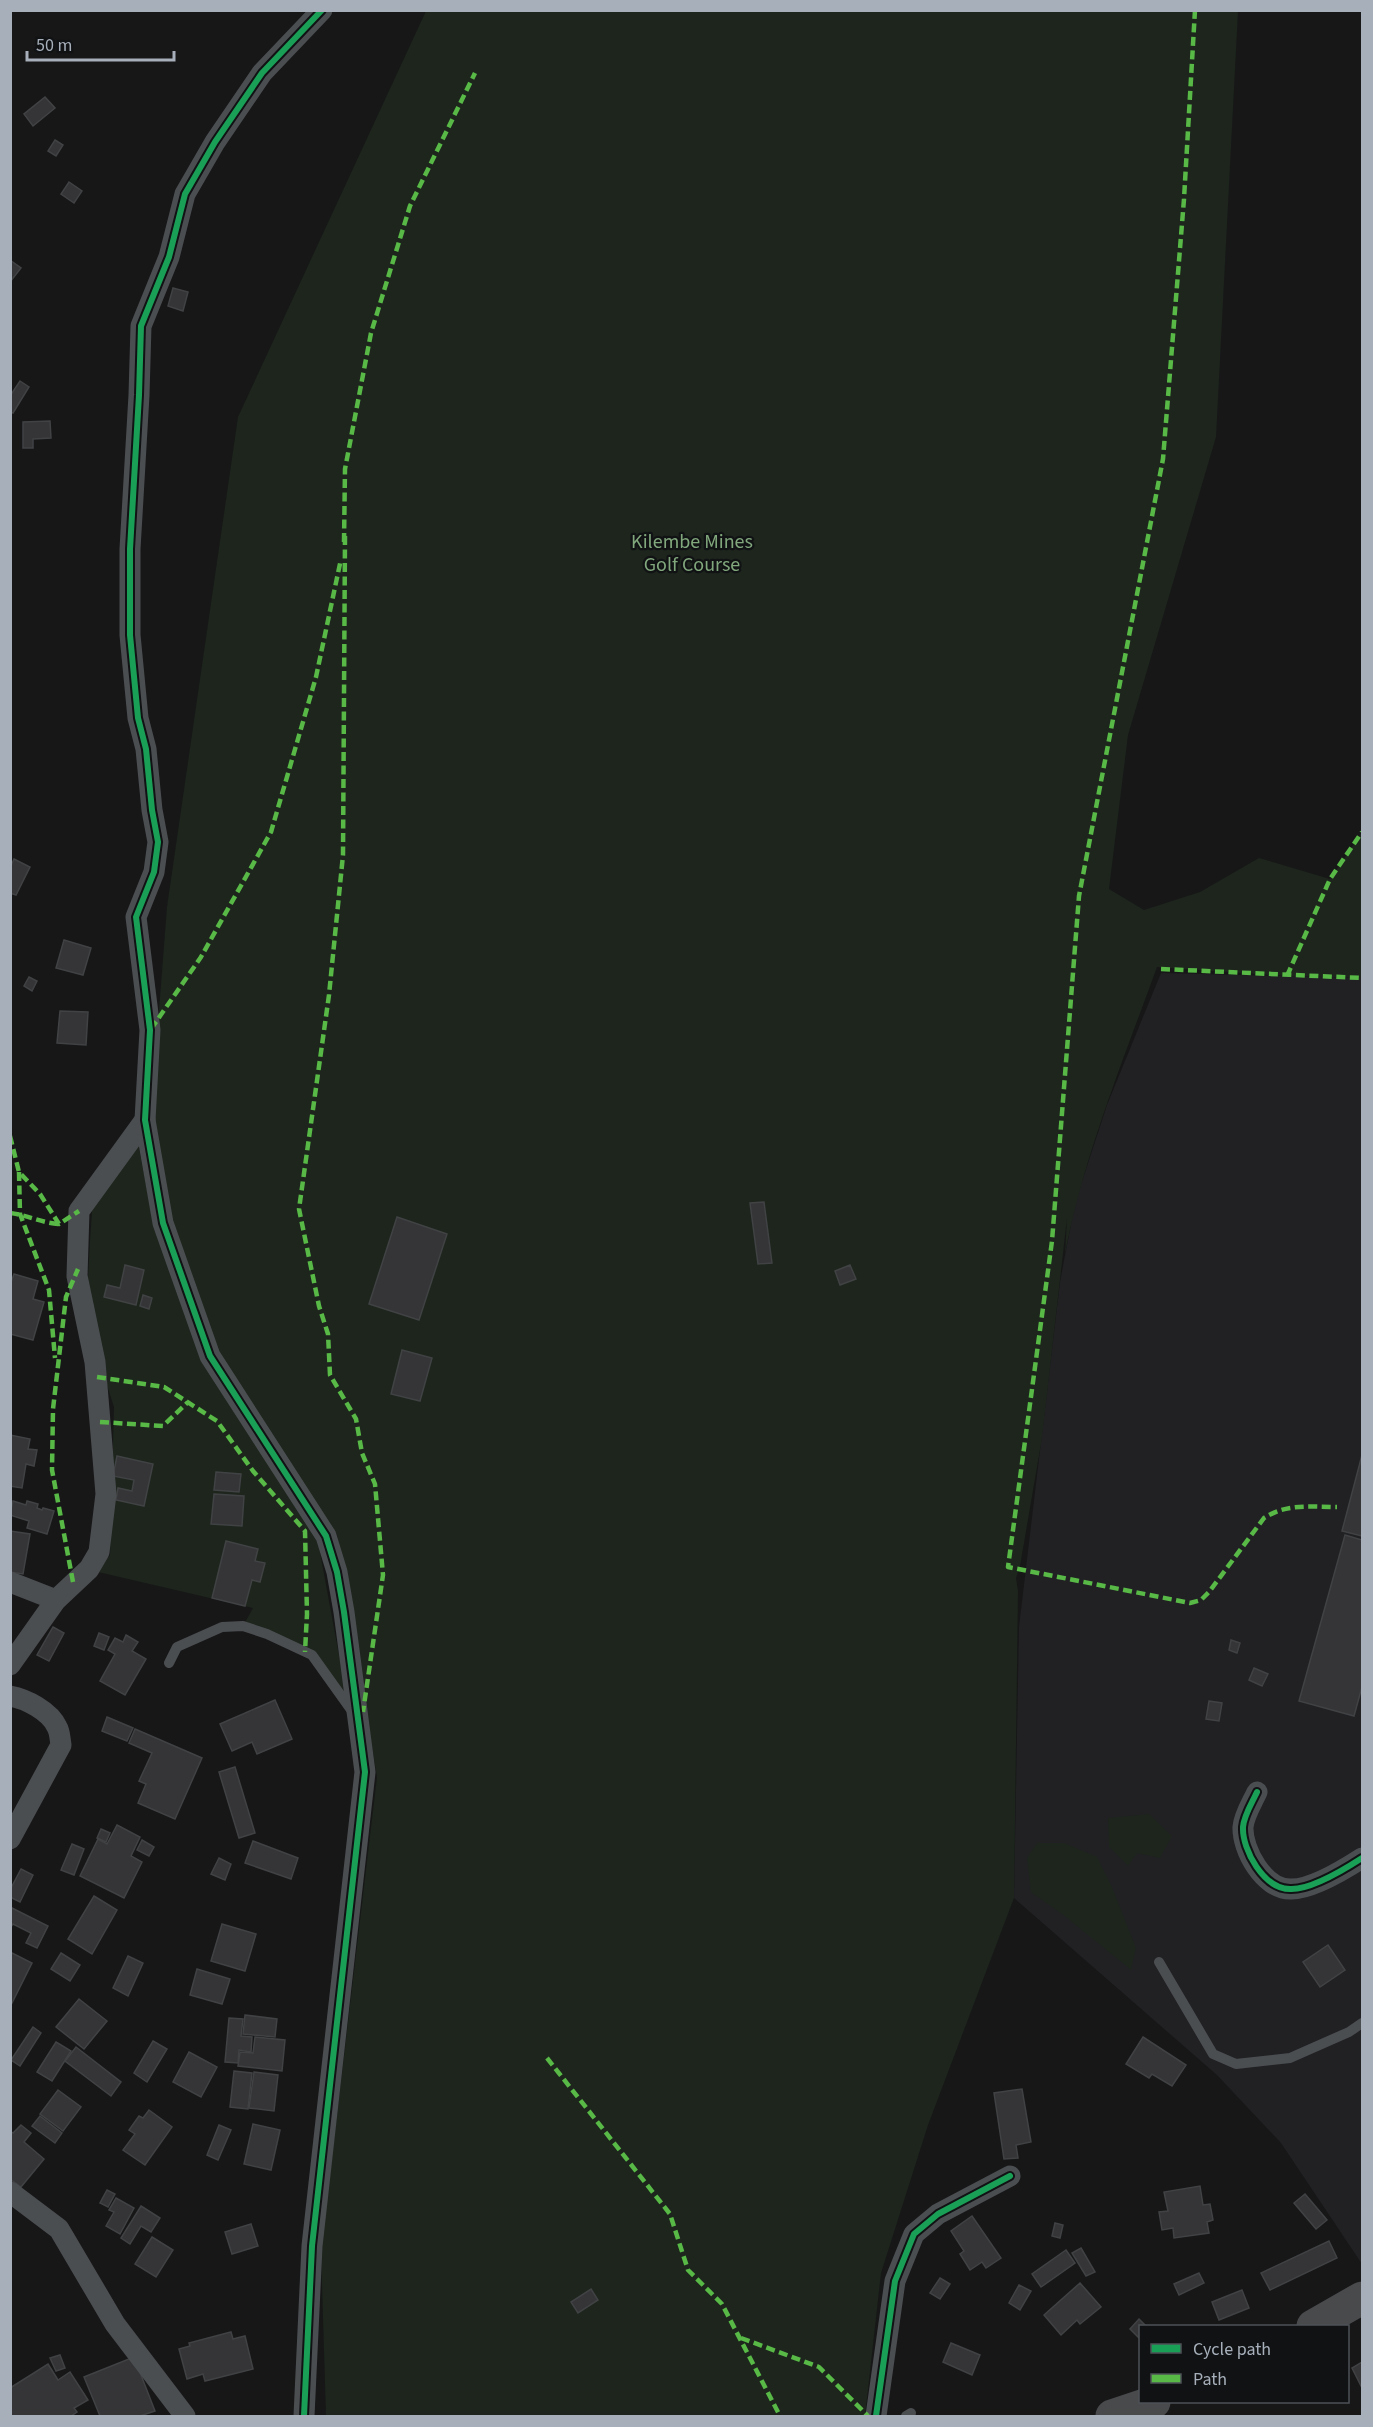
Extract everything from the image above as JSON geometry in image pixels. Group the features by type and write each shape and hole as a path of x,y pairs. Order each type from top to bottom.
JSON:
{"main road":[{"path":"1315,2325 1362,2298"},
{"path":"1112,2416 1151,2403"}],"street":[{"path":"304,2416 312,2246 365,1772 342,1602 337,1572 326,1536 210,1356 163,1223 145,1120 150,1030 136,917 154,872 158,842 152,810 146,749 138,718 130,634 130,549 141,326 169,257 185,194 215,142 262,73 322,10"},
{"path":"10,1665 56,1600 89,1569 99,1552 106,1494 95,1362 77,1276 79,1211 145,1120"},
{"path":"10,1582 56,1600"},
{"path":"10,1696 23,1698 53,1720 58,1729 61,1745 10,1839"},
{"path":"1257,1792 1244,1819 1245,1843 1256,1864 1268,1879 1280,1888 1298,1888 1313,1884 1362,1858"},
{"path":"876,2416 895,2281 914,2234 938,2214 1010,2176"},
{"path":"10,2192 59,2229 115,2324 185,2416"}],"lane":[{"path":"170,1663 177,1647 222,1627 243,1626 267,1634 312,1655 358,1718"},
{"path":"1159,1962 1213,2054 1236,2064 1290,2058 1349,2032 1362,2023"}],"shaded area":[{"path":"1161,973 1362,978 1362,2264 1281,2143 1217,2075 1014,1898 1019,1627 1060,1282 1075,1203 1107,1105"}],"green space":[{"name":"Kilembe Mines Golf Course","path":"426,11 1238,11 1216,437 1128,735 1109,889 1144,910 1200,892 1259,858 1330,879 1362,832 1362,978 1287,976 1157,967 1093,1144 1065,1254 1067,1218 1042,1438 1016,1578 1018,1591 1014,1898 928,2125 881,2273 865,2416 326,2416 321,2251 377,1777 337,1535 229,1373 210,1339 174,1240 152,1101 167,907 238,417"},
{"path":"138,1142 154,1229 317,1536 348,1704 305,1651 243,1626 253,1608 98,1572 110,1555 114,1407 105,1379 88,1278 93,1197"},
{"path":"1149,1814 1172,1836 1160,1858 1137,1853 1128,1866 1109,1847 1108,1818"},
{"path":"1037,1843 1064,1843 1097,1857 1112,1887 1136,1948 1131,1970 1066,1917 1031,1892 1027,1858"}],"building":[{"path":"45,97 55,108 33,126 24,114"},
{"path":"55,140 63,145 56,156 48,151"},
{"path":"69,182 82,191 74,203 61,194"},
{"path":"10,260 21,268 10,282"},
{"path":"173,288 188,292 183,311 168,306"},
{"path":"20,381 29,387 13,413 10,412 10,396"},
{"path":"50,421 51,438 33,439 33,448 23,448 23,422"},
{"path":"14,859 30,867 16,895 10,893 10,868"},
{"path":"64,940 91,948 83,975 56,968"},
{"path":"29,977 37,981 32,991 24,986"},
{"path":"60,1011 88,1012 86,1045 57,1043"},
{"path":"764,1202 772,1263 758,1264 750,1203"},
{"path":"397,1217 447,1234 419,1320 369,1304"},
{"path":"125,1265 144,1270 136,1305 104,1297 107,1285 120,1288"},
{"path":"850,1265 856,1279 840,1285 835,1271"},
{"path":"14,1274 38,1281 33,1299 44,1302 33,1340 10,1334 10,1285"},
{"path":"143,1295 152,1298 149,1309 140,1306"},
{"path":"402,1350 432,1358 420,1401 391,1394"},
{"path":"10,1435 30,1439 28,1449 37,1450 34,1466 26,1464 22,1488 10,1486"},
{"path":"1362,1455 1362,1536 1342,1531"},
{"path":"117,1456 153,1464 144,1506 116,1500 118,1488 132,1491 134,1480 113,1476"},
{"path":"216,1472 241,1474 239,1492 214,1490"},
{"path":"214,1494 244,1496 242,1526 211,1524"},
{"path":"13,1501 26,1505 27,1501 38,1504 37,1508 42,1510 43,1508 54,1511 47,1534 27,1528 29,1521 10,1515"},
{"path":"10,1531 30,1534 23,1574 10,1572"},
{"path":"1345,1535 1362,1540 1362,1687 1354,1716 1299,1701"},
{"path":"226,1541 258,1549 255,1561 265,1563 260,1582 252,1580 245,1606 212,1598"},
{"path":"53,1627 64,1633 49,1661 37,1655"},
{"path":"99,1633 109,1637 104,1650 94,1646"},
{"path":"126,1635 138,1642 132,1651 146,1659 125,1695 100,1681 115,1654 108,1650 115,1638 123,1642"},
{"path":"1231,1640 1240,1643 1237,1653 1229,1650"},
{"path":"1254,1668 1268,1674 1262,1686 1249,1680"},
{"path":"275,1700 292,1739 257,1754 252,1742 232,1751 220,1724"},
{"path":"1209,1701 1222,1703 1219,1721 1206,1719"},
{"path":"107,1717 133,1728 127,1741 102,1731"},
{"path":"135,1729 202,1758 175,1819 138,1803 146,1784 139,1781 152,1753 129,1743"},
{"path":"235,1767 255,1833 239,1838 219,1772"},
{"path":"117,1825 140,1837 131,1856 142,1862 124,1898 80,1876 98,1839 107,1844"},
{"path":"101,1829 110,1833 106,1842 97,1838"},
{"path":"142,1840 154,1847 149,1856 137,1850"},
{"path":"253,1841 298,1858 291,1879 245,1863"},
{"path":"72,1844 84,1849 74,1875 61,1870"},
{"path":"219,1858 231,1864 225,1880 211,1874"},
{"path":"21,1869 33,1875 20,1902 10,1897 10,1890"},
{"path":"94,1896 117,1910 92,1954 68,1939"},
{"path":"10,1907 48,1926 37,1948 26,1943 31,1933 13,1924 10,1928"},
{"path":"222,1924 256,1934 245,1971 211,1961"},
{"path":"1328,1945 1345,1970 1320,1987 1303,1962"},
{"path":"10,1952 32,1963 11,2005 10,2005"},
{"path":"61,1953 80,1965 70,1981 51,1969"},
{"path":"128,1956 143,1963 128,1996 113,1988"},
{"path":"197,1969 230,1979 222,2004 190,1995"},
{"path":"79,1999 107,2021 84,2049 56,2027"},
{"path":"245,2015 277,2019 275,2037 243,2034"},
{"path":"229,2018 243,2019 241,2036 252,2037 251,2052 239,2050 238,2063 225,2062"},
{"path":"33,2027 41,2033 20,2066 11,2060"},
{"path":"255,2037 285,2040 282,2071 238,2066 240,2052 253,2053"},
{"path":"1143,2037 1186,2065 1172,2086 1152,2074 1149,2078 1126,2064"},
{"path":"153,2041 167,2049 147,2082 134,2073"},
{"path":"56,2042 71,2051 52,2081 37,2072"},
{"path":"76,2047 121,2082 111,2096 65,2061"},
{"path":"189,2052 217,2067 201,2097 173,2082"},
{"path":"234,2071 252,2073 248,2109 230,2107"},
{"path":"254,2072 278,2075 274,2111 249,2108"},
{"path":"1022,2089 1031,2142 1016,2145 1018,2158 1004,2159 994,2093"},
{"path":"58,2090 81,2107 63,2131 40,2114"},
{"path":"149,2110 172,2127 145,2165 123,2150 135,2134 129,2130 139,2116 143,2118"},
{"path":"40,2116 62,2133 55,2143 32,2126"},
{"path":"253,2124 280,2130 271,2170 244,2164"},
{"path":"21,2125 31,2133 24,2142 44,2159 21,2187 10,2179 10,2131 13,2133"},
{"path":"219,2125 231,2130 218,2160 207,2155"},
{"path":"1200,2186 1203,2205 1210,2204 1213,2220 1207,2222 1209,2233 1174,2238 1173,2228 1162,2230 1159,2212 1168,2211 1164,2192"},
{"path":"107,2190 115,2194 108,2207 100,2203"},
{"path":"1305,2194 1327,2220 1316,2229 1294,2203"},
{"path":"116,2198 134,2208 120,2234 106,2226 114,2212 109,2210"},
{"path":"141,2206 160,2218 151,2232 141,2226 130,2244 121,2238"},
{"path":"972,2216 1001,2258 986,2268 982,2262 970,2270 960,2254 964,2251 951,2231"},
{"path":"1055,2223 1063,2225 1060,2238 1052,2236"},
{"path":"251,2224 258,2246 232,2254 225,2232"},
{"path":"152,2237 173,2250 156,2277 135,2264"},
{"path":"1329,2241 1337,2258 1270,2290 1261,2273"},
{"path":"1081,2248 1095,2272 1086,2276 1072,2253"},
{"path":"1066,2250 1075,2263 1041,2287 1032,2274"},
{"path":"1199,2273 1204,2283 1179,2295 1174,2284"},
{"path":"940,2278 950,2284 940,2299 930,2293"},
{"path":"1080,2283 1101,2307 1080,2324 1077,2320 1061,2335 1044,2315"},
{"path":"1019,2285 1031,2291 1020,2310 1009,2303"},
{"path":"591,2289 598,2300 578,2313 571,2302"},
{"path":"1242,2290 1249,2308 1219,2320 1212,2302"},
{"path":"1139,2319 1145,2325 1139,2325 1139,2338 1130,2329"},
{"path":"231,2332 233,2339 245,2336 253,2369 205,2381 203,2374 187,2379 179,2349 190,2346 189,2343"},
{"path":"951,2343 980,2355 972,2375 943,2362"},
{"path":"60,2355 65,2368 56,2371 50,2358"},
{"path":"134,2357 155,2411 140,2416 100,2416 84,2377"},
{"path":"1362,2362 1362,2388 1352,2368"},
{"path":"48,2364 58,2380 70,2372 88,2400 74,2408 77,2412 71,2416 10,2416 10,2388"}],"marked path":[{"path":"1195,10 1184,199 1163,459 1079,896 1052,1241 1008,1567 1190,1603 1201,1600 1209,1592 1264,1518 1290,1508 1337,1507"},
{"path":"344,542 345,469 371,333 410,206 475,73"},
{"path":"345,536 343,855 329,995 299,1209 319,1306 328,1334 330,1375 356,1419 362,1453 375,1484 383,1575 363,1712"},
{"path":"151,1029 201,957 271,832 316,677 341,559"},
{"path":"1287,976 1330,879 1362,832"},
{"path":"1161,969 1362,978"},
{"path":"10,1136 19,1172 40,1194 59,1224 79,1211"},
{"path":"19,1172 20,1214 49,1290 55,1358"},
{"path":"10,1213 59,1224"},
{"path":"73,1582 52,1470 53,1409 66,1297 78,1269"},
{"path":"97,1377 164,1387 217,1421 253,1471 305,1531 307,1614 305,1652"},
{"path":"100,1422 163,1426 188,1402"},
{"path":"547,2058 670,2214 688,2270 722,2304 780,2416"},
{"path":"741,2338 819,2367 868,2416"}],"cycle path":[{"path":"304,2416 312,2246 365,1772 344,1612 337,1572 326,1536 210,1356 163,1223 145,1120 150,1030 136,917 154,872 158,842 152,810 146,749 138,718 130,635 130,549 141,326 169,257 185,194 215,142 262,73 322,10"},
{"path":"1257,1792 1245,1818 1244,1836 1256,1867 1272,1883 1290,1889 1308,1886 1328,1878 1362,1858"},
{"path":"876,2416 895,2281 914,2234 938,2214 1010,2176"}]}
